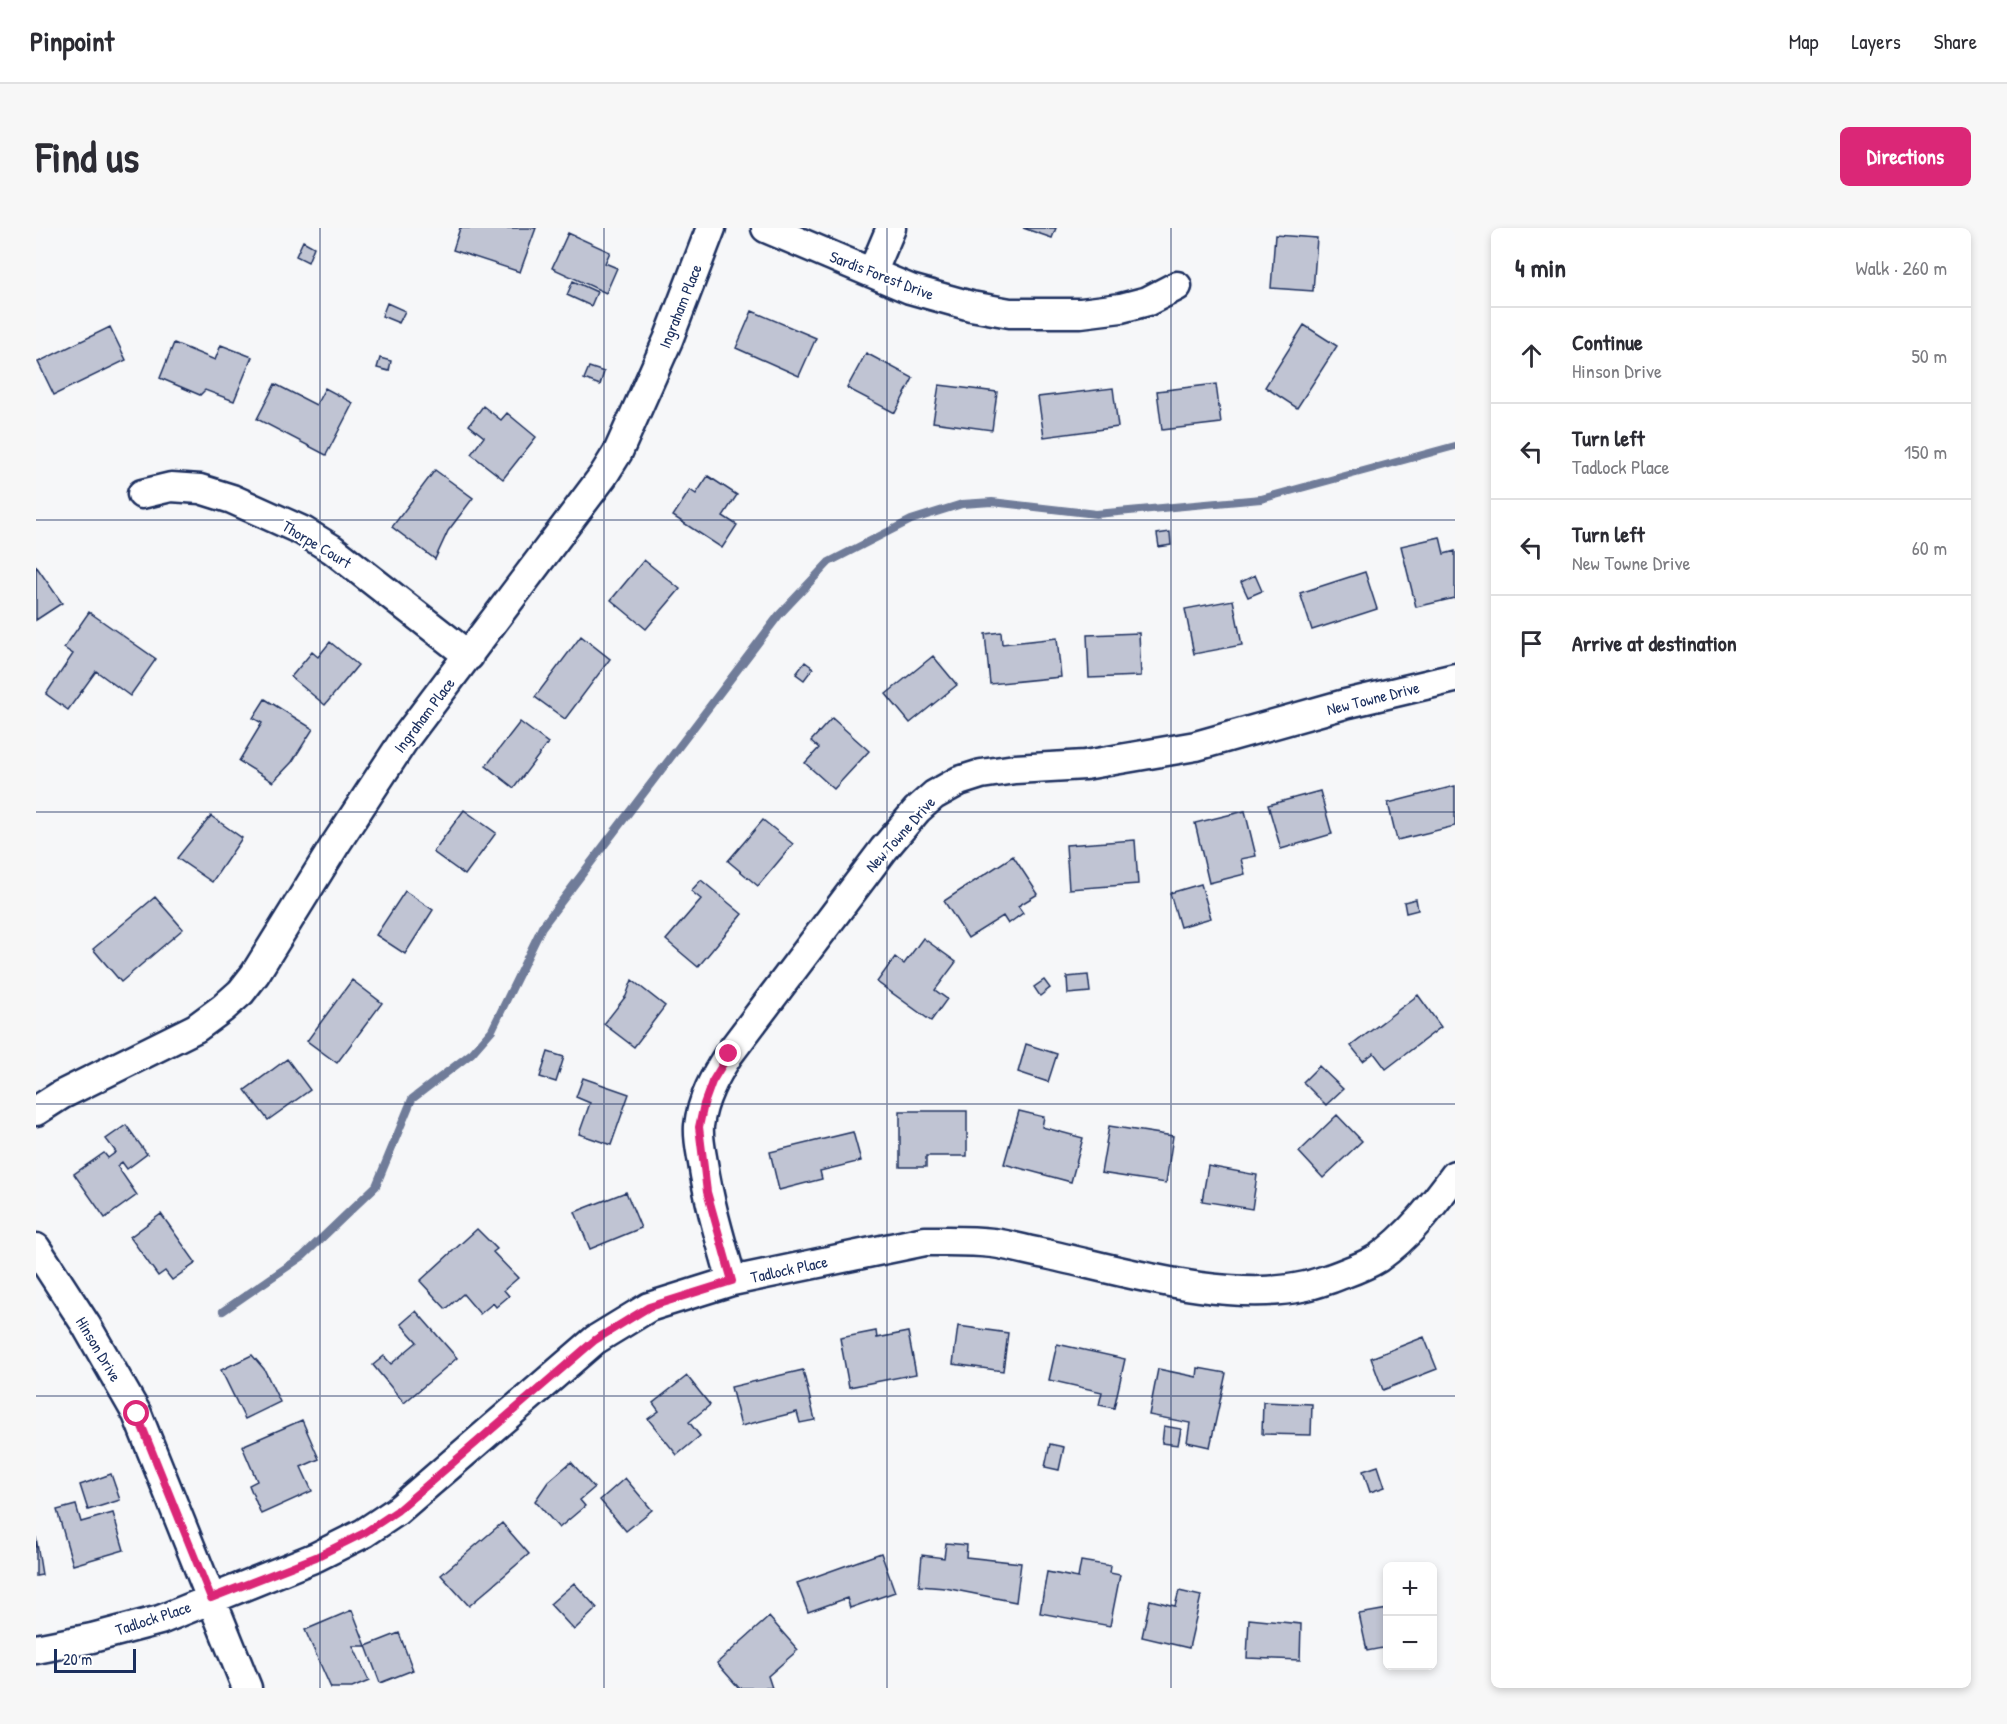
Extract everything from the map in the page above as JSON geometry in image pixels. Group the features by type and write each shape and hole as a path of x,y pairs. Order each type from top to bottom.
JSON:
{"street":[{"name":"Ingraham Place","path":"36,1111 62,1095 196,1028 241,992 255,974 334,845 404,740 603,476 618,452 668,340 711,228"},
{"name":"Sardis Forest Drive","path":"766,228 910,289 971,306 1010,313 1081,313 1121,308 1148,301 1178,286"},
{"path":"872,273 891,228"},
{"name":"Thorpe Court","path":"142,494 171,487 200,489 232,499 303,531 332,549 469,656"},
{"name":"New Towne Drive","path":"732,1281 707,1192 700,1149 699,1127 712,1082 729,1054 884,849 917,810 934,795 959,781 981,774 1015,769 1085,765 1196,746 1345,704 1455,678"},
{"name":"Tadlock Place","path":"36,1649 92,1638 160,1620 316,1557 364,1533 397,1511 595,1340 649,1307 732,1281 924,1241 957,1240 994,1243 1159,1280 1211,1288 1253,1291 1283,1290 1307,1286 1355,1270 1376,1259 1398,1242 1429,1211 1455,1175"},
{"name":"Hinson Drive","path":"36,1248 86,1325 137,1414 247,1688"}],"building":[{"path":"460,228 536,228 520,272 453,250"},
{"path":"1023,228 1056,228 1052,238"},
{"path":"568,233 610,252 605,263 617,268 606,293 552,268"},
{"path":"1275,235 1317,238 1313,291 1271,288"},
{"path":"303,241 314,247 308,262 296,256"},
{"path":"573,281 597,292 591,306 567,295"},
{"path":"387,303 405,311 399,323 382,316"},
{"path":"752,311 816,338 799,376 736,348"},
{"path":"1304,325 1337,346 1297,408 1265,387"},
{"path":"110,327 126,360 54,395 38,362"},
{"path":"174,343 215,360 221,345 252,357 234,401 205,390 200,395 160,378"},
{"path":"866,353 913,378 895,413 847,388"},
{"path":"380,358 391,361 389,371 377,368"},
{"path":"589,367 604,372 600,385 584,379"},
{"path":"275,384 316,405 325,388 353,403 326,455 257,419"},
{"path":"1216,384 1221,423 1162,430 1157,391"},
{"path":"939,385 997,392 992,430 933,422"},
{"path":"1113,388 1118,427 1044,437 1038,397"},
{"path":"483,406 501,420 507,413 536,437 503,479 471,454 484,437 469,425"},
{"path":"435,470 473,498 448,531 435,559 392,527"},
{"path":"708,476 737,495 723,516 737,525 722,548 673,516 690,490 696,494"},
{"path":"1170,532 1171,545 1159,547 1157,534"},
{"path":"1440,537 1444,554 1455,551 1455,598 1416,607 1401,546"},
{"path":"644,560 680,589 646,629 611,600"},
{"path":"36,566 62,603 36,620"},
{"path":"1365,572 1377,609 1312,630 1300,593"},
{"path":"1255,575 1262,591 1248,597 1241,582"},
{"path":"1233,600 1242,645 1194,654 1185,609"},
{"path":"89,612 156,659 130,696 96,671 68,710 46,694 73,654 64,648"},
{"path":"1001,632 1002,644 1057,638 1061,677 990,684 985,634"},
{"path":"1139,633 1141,676 1089,678 1087,635"},
{"path":"581,636 610,659 565,719 535,697"},
{"path":"330,642 358,665 325,705 291,677 312,652 318,657"},
{"path":"933,656 957,685 910,723 886,694"},
{"path":"805,662 813,668 804,680 796,674"},
{"path":"265,699 313,729 292,762 273,782 239,761 262,723 253,718"},
{"path":"832,718 869,751 834,789 805,763 819,748 811,741"},
{"path":"520,722 548,743 514,788 486,766"},
{"path":"1455,786 1455,826 1397,840 1388,803"},
{"path":"1320,791 1332,834 1281,849 1268,805"},
{"path":"464,810 496,833 465,875 433,852"},
{"path":"1245,811 1256,856 1241,859 1245,874 1209,883 1195,823"},
{"path":"211,816 242,838 212,882 177,858"},
{"path":"763,820 793,844 758,886 728,861"},
{"path":"1135,840 1138,884 1069,889 1066,845"},
{"path":"1013,856 1038,894 1018,906 1023,913 1008,924 1003,916 968,938 944,901"},
{"path":"701,880 742,914 698,967 666,940 701,899 691,891"},
{"path":"1201,884 1211,918 1180,927 1170,893"},
{"path":"405,891 433,910 405,954 376,935"},
{"path":"155,897 183,929 121,982 93,949"},
{"path":"1416,899 1418,910 1406,913 1404,902"},
{"path":"923,938 956,962 935,990 947,999 931,1021 877,982 895,957 904,964"},
{"path":"1088,975 1090,992 1068,994 1067,977"},
{"path":"352,980 382,1003 337,1063 307,1041"},
{"path":"632,980 665,1006 634,1047 604,1024 626,996"},
{"path":"1044,980 1050,988 1040,996 1034,987"},
{"path":"1418,995 1441,1027 1386,1069 1374,1053 1363,1061 1351,1046"},
{"path":"1026,1044 1057,1054 1048,1082 1018,1072"},
{"path":"548,1052 564,1057 556,1082 540,1077"},
{"path":"287,1059 310,1090 268,1120 245,1090"},
{"path":"1319,1066 1343,1089 1326,1105 1303,1082"},
{"path":"583,1078 629,1094 611,1145 579,1134 590,1103 576,1097"},
{"path":"900,1111 967,1111 967,1156 926,1156 926,1167 900,1167"},
{"path":"1019,1111 1044,1117 1042,1127 1083,1138 1071,1182 1004,1164"},
{"path":"1337,1115 1362,1141 1323,1178 1299,1152"},
{"path":"126,1125 147,1154 127,1169 122,1162 117,1166 137,1195 105,1218 74,1174 104,1153 108,1158 116,1152 106,1139"},
{"path":"1109,1126 1173,1136 1166,1183 1101,1173"},
{"path":"853,1132 861,1161 820,1171 822,1179 779,1190 770,1152"},
{"path":"1208,1166 1257,1175 1252,1209 1202,1201"},
{"path":"626,1192 641,1228 590,1249 575,1212"},
{"path":"161,1214 196,1263 172,1280 165,1271 158,1276 130,1237"},
{"path":"477,1229 497,1249 493,1252 518,1278 504,1290 509,1296 496,1307 493,1303 480,1314 463,1294 446,1309 420,1281"},
{"path":"416,1311 457,1358 404,1403 373,1365 384,1356 391,1364 417,1342 401,1324"},
{"path":"958,1326 1008,1333 1003,1371 953,1364"},
{"path":"876,1331 877,1338 908,1332 916,1374 849,1387 840,1338"},
{"path":"1424,1337 1437,1369 1383,1390 1371,1358"},
{"path":"1057,1344 1125,1359 1114,1408 1099,1405 1102,1392 1049,1380"},
{"path":"252,1355 264,1369 280,1402 245,1419 221,1370"},
{"path":"1198,1368 1226,1373 1210,1447 1187,1442 1190,1423 1149,1415 1158,1369 1197,1377"},
{"path":"803,1370 815,1420 800,1423 797,1412 741,1426 731,1387"},
{"path":"687,1376 710,1405 689,1422 700,1436 677,1455 648,1419 659,1411 653,1403"},
{"path":"1263,1402 1312,1404 1311,1435 1262,1434"},
{"path":"302,1420 319,1459 301,1467 312,1491 261,1514 249,1485 257,1481 242,1446"},
{"path":"1164,1426 1181,1429 1178,1445 1162,1443"},
{"path":"1050,1444 1064,1447 1059,1470 1045,1467"},
{"path":"571,1462 594,1488 580,1500 585,1506 559,1528 535,1501 548,1482"},
{"path":"1378,1466 1385,1487 1370,1492 1363,1471"},
{"path":"111,1474 120,1500 88,1510 80,1485"},
{"path":"625,1478 652,1510 626,1531 600,1500"},
{"path":"76,1505 81,1522 113,1513 124,1550 73,1565 57,1510"},
{"path":"502,1523 529,1554 469,1606 441,1575"},
{"path":"36,1537 42,1575 36,1576"},
{"path":"946,1543 967,1545 966,1557 1021,1563 1016,1602 945,1588 919,1586 922,1555 944,1558"},
{"path":"881,1553 895,1592 850,1608 847,1598 808,1612 797,1583"},
{"path":"1081,1561 1111,1566 1110,1573 1120,1575 1110,1626 1040,1613 1047,1572 1078,1578"},
{"path":"574,1583 597,1608 574,1630 550,1604"},
{"path":"1179,1591 1201,1596 1189,1648 1142,1637 1150,1600 1175,1606"},
{"path":"352,1610 366,1646 353,1646 369,1681 352,1688 331,1688 305,1630"},
{"path":"1383,1610 1383,1648 1367,1651 1359,1614"},
{"path":"769,1617 798,1650 768,1676 772,1688 739,1688 717,1663"},
{"path":"1249,1619 1301,1624 1300,1660 1247,1658"},
{"path":"399,1633 413,1670 380,1683 366,1646"}],"waterway":[{"path":"223,1311 303,1256 376,1186 412,1099 472,1053 492,1030 542,927 779,615 829,562 911,520 962,504 992,502 1096,514 1261,499 1455,446"}],"route":[{"path":"137,1414 211,1598 316,1557 364,1533 397,1511 595,1340 649,1307 732,1281 707,1192 699,1127 712,1082 729,1054"}]}
